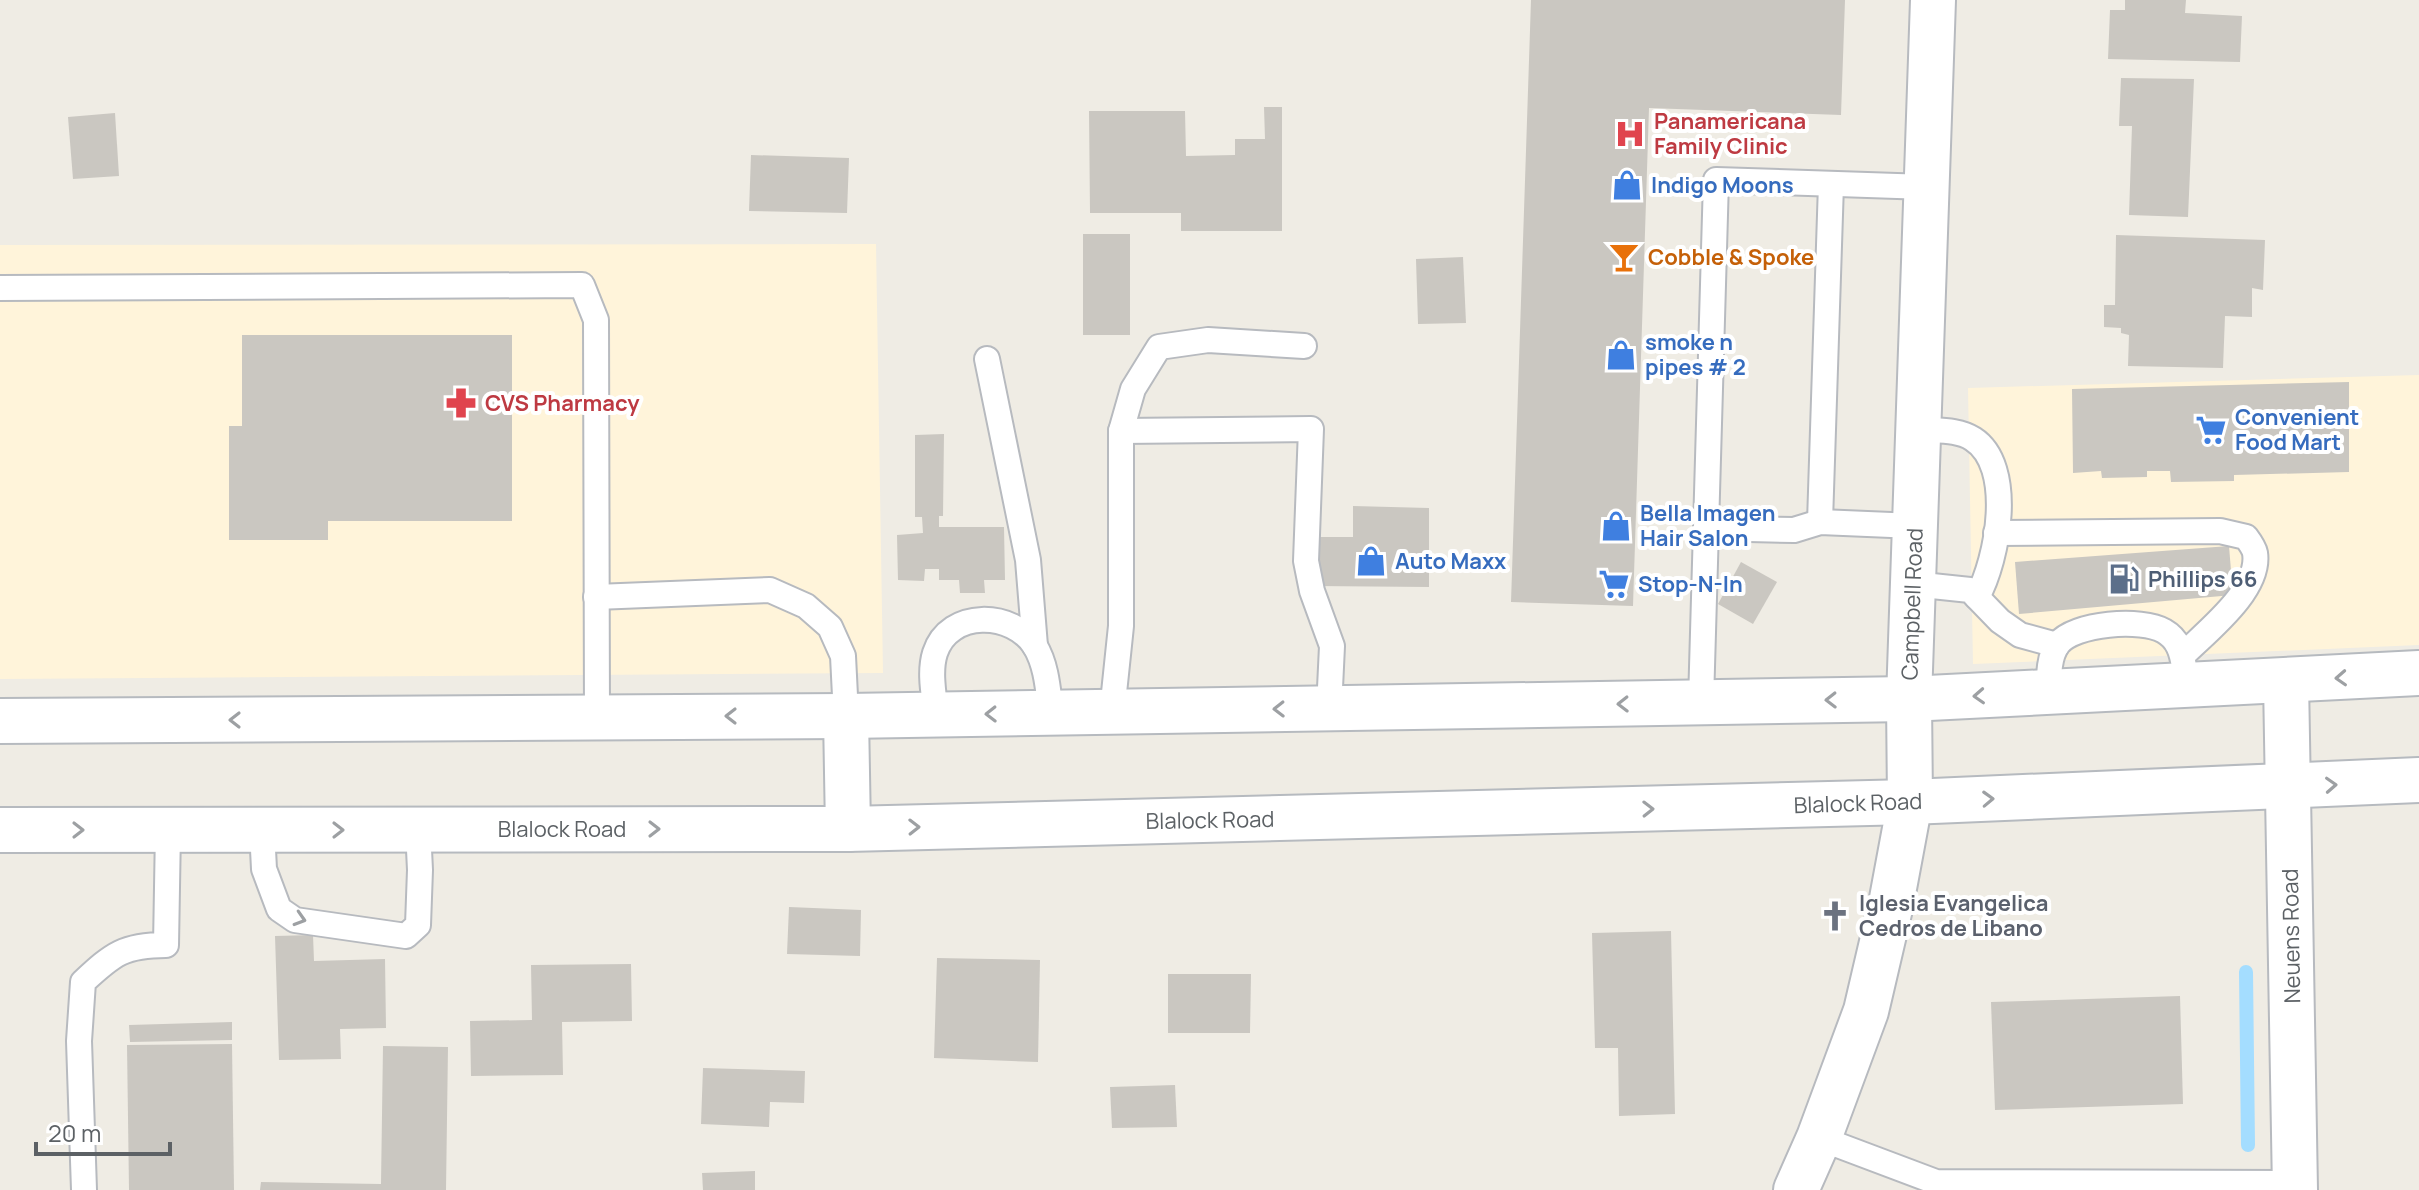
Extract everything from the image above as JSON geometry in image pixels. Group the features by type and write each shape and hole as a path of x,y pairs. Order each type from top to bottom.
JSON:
{"main road":[{"name":"Campbell Road","path":"1796,1190 1819,1138 1866,1011 1891,904 1910,802 1909,699 1933,0"},
{"path":"0,721 936,715 1909,699 2049,693 2184,671 2286,681 2419,673"},
{"name":"Neuens Road","path":"2286,681 2295,1187"},
{"path":"846,716 848,829"},
{"name":"Blalock Road","path":"0,830 848,829 1910,802 2419,780"}],"lane":[{"path":"1701,702 1716,180 1927,187"},
{"path":"1820,522 1831,184"},
{"path":"0,288 582,285 596,320 597,717"},
{"path":"1112,712 1121,626 1121,431 1133,389 1159,347 1208,340 1304,346"},
{"path":"987,359 1028,560 1035,646 1047,680 1051,713"},
{"path":"1121,431 1311,429 1306,561 1312,591 1332,646 1329,709"},
{"path":"1918,429 1966,435 1982,446 1994,466 1999,508 1996,533 1992,560 1977,597"},
{"path":"1706,528 1794,530 1820,522 1915,526"},
{"path":"1996,533 2220,531 2246,537 2255,552 2252,577 2184,671"},
{"path":"1913,584 1970,590 2000,621 2020,635 2057,645"},
{"path":"596,597 770,590 806,606 830,627 843,656 846,716"},
{"path":"936,715 932,678 935,653 944,636 957,624 976,619 1000,622 1022,631 1035,646"},
{"path":"2049,693 2050,671 2057,645 2070,635 2088,628 2134,624 2163,630 2175,640 2184,671"},
{"path":"262,830 264,869 279,909 295,920 406,936 418,925 418,829"},
{"path":"84,1190 79,1041 83,982 110,956 141,945 166,945 168,830"},
{"path":"1819,1138 1936,1182 2295,1187"}],"shaded area":[{"path":"876,244 883,673 0,679 0,245"},
{"path":"2419,375 2419,645 1973,664 1968,388"}],"building":[{"path":"1531,0 1845,0 1841,115 1649,108 1633,606 1511,602"},
{"path":"2125,0 2186,0 2185,13 2242,16 2240,62 2108,59 2110,10 2125,10"},
{"path":"2121,78 2194,79 2188,217 2129,215 2132,126 2119,126"},
{"path":"1264,107 1282,107 1282,231 1181,231 1181,213 1090,213 1089,111 1185,111 1186,156 1235,155 1235,139 1265,139"},
{"path":"115,113 119,176 73,179 68,117"},
{"path":"751,155 849,158 847,213 749,211"},
{"path":"1083,234 1130,234 1130,335 1083,335"},
{"path":"2116,235 2265,240 2263,290 2252,288 2252,317 2225,316 2223,368 2128,366 2129,335 2121,333 2121,328 2104,327 2104,305 2115,305"},
{"path":"1463,257 1466,323 1418,324 1416,259"},
{"name":"CVS Pharmacy","path":"242,335 512,335 512,521 328,521 328,540 229,540 229,426 242,426"},
{"name":"Convenient Food Mart","path":"2349,382 2349,472 2234,475 2234,481 2171,482 2170,471 2147,471 2147,477 2102,478 2101,471 2073,473 2072,389"},
{"path":"944,434 943,516 939,516 939,527 1004,527 1005,580 984,580 985,593 960,593 959,580 939,580 939,569 925,569 924,581 898,580 897,535 923,533 922,517 915,517 915,435"},
{"name":"Auto Maxx","path":"1353,506 1429,508 1429,587 1314,586 1313,537 1353,537"},
{"name":"Phillips 66","path":"2229,546 2233,595 2019,614 2015,562"},
{"path":"1741,562 1777,582 1753,624 1718,604"},
{"path":"789,907 861,910 860,956 787,954"},
{"path":"1671,931 1675,1114 1619,1116 1618,1048 1595,1048 1592,933"},
{"path":"313,935 314,961 385,959 386,1028 340,1029 341,1059 279,1060 275,936"},
{"path":"937,958 1040,960 1038,1062 934,1058"},
{"path":"631,964 632,1021 562,1022 563,1075 471,1076 470,1021 532,1020 531,965"},
{"path":"1168,974 1251,974 1250,1033 1168,1033"},
{"path":"2180,996 2183,1104 1995,1110 1991,1002"},
{"path":"232,1022 232,1040 130,1042 129,1025"},
{"path":"232,1044 234,1190 129,1190 127,1045"},
{"path":"383,1046 448,1047 446,1190 260,1190 261,1182 381,1184"},
{"path":"703,1068 805,1071 804,1103 770,1102 769,1127 701,1124"},
{"path":"1175,1085 1177,1127 1112,1128 1110,1087"},
{"path":"755,1171 755,1190 703,1190 702,1173"}],"waterway":[{"path":"2246,972 2248,1145"}],"place":[{"name":"Panamericana Family Clinic","path":"1630,134"},
{"name":"Indigo Moons","path":"1627,185"},
{"name":"Cobble & Spoke","path":"1624,257"},
{"name":"smoke n pipes # 2","path":"1621,355"},
{"name":"CVS Pharmacy","path":"461,403"},
{"name":"Convenient Food Mart","path":"2211,430"},
{"name":"Bella Imagen Hair Salon","path":"1616,526"},
{"name":"Auto Maxx","path":"1371,561"},
{"name":"Phillips 66","path":"2124,579"},
{"name":"Stop-N-In","path":"1614,584"},
{"name":"Iglesia Evangelica Cedros de Libano","path":"1835,916"}]}
